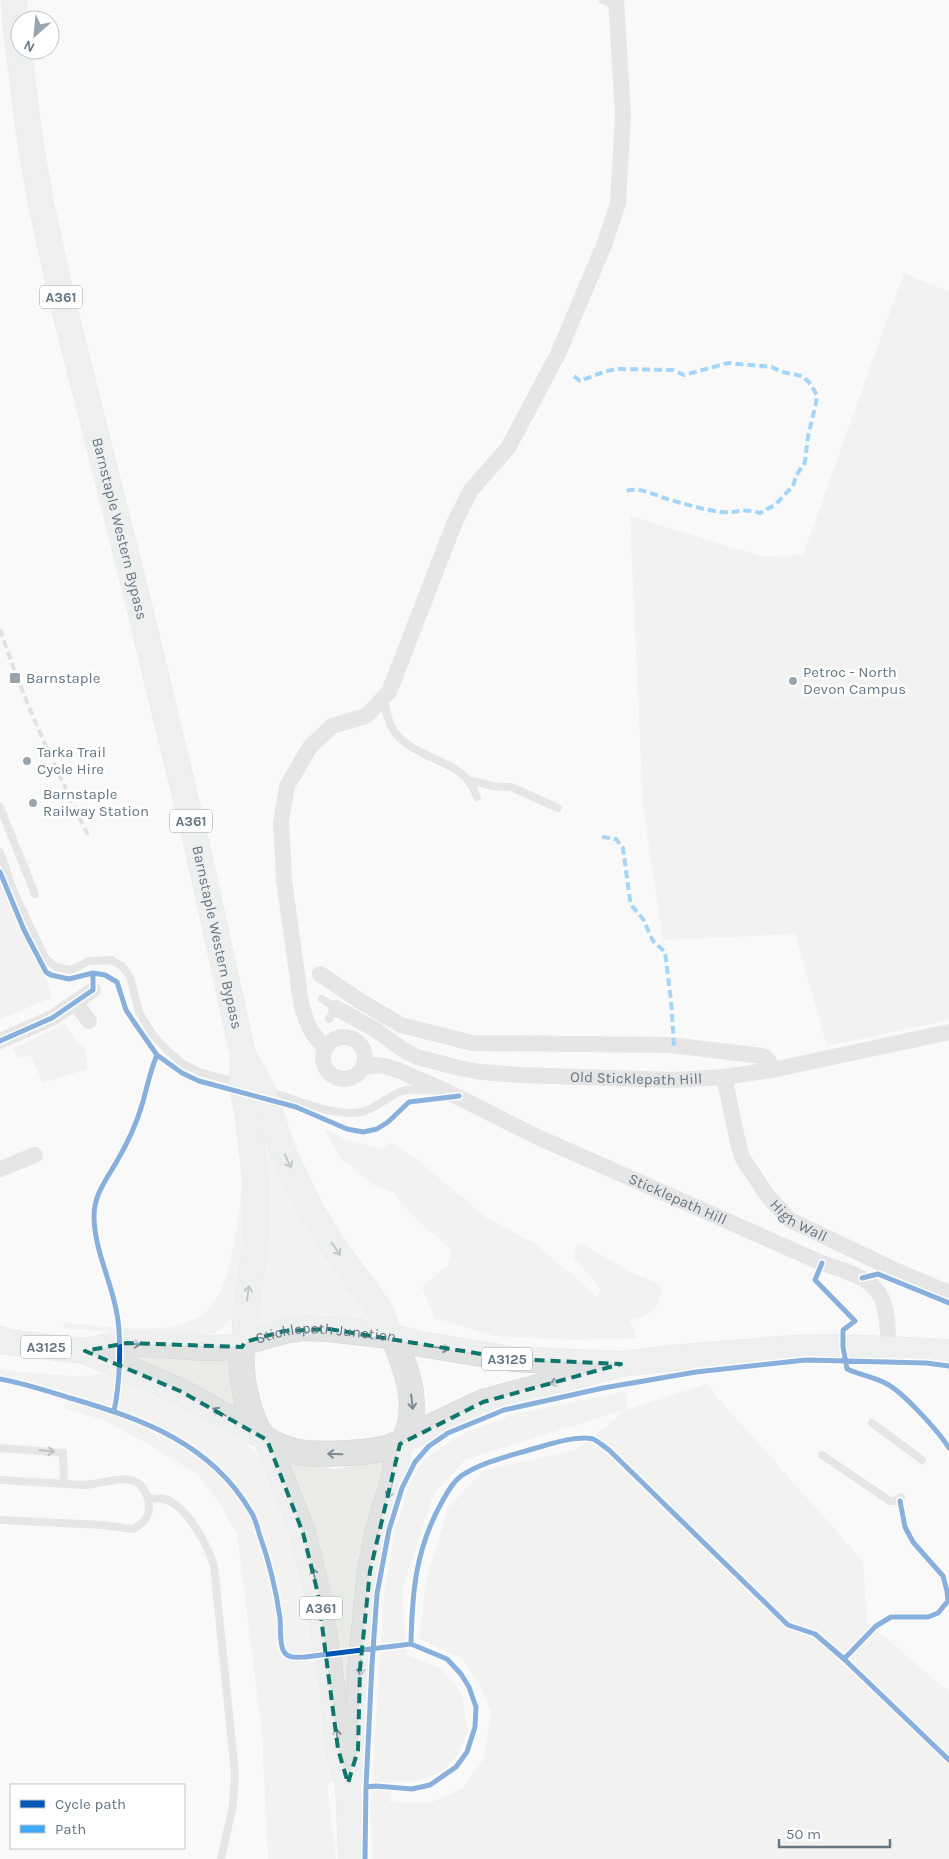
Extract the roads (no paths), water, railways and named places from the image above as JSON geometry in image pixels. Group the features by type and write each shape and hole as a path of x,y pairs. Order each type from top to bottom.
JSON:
{"main road":[{"name":"Barnstaple Western Bypass","path":"14,0 30,141 62,304 135,589 198,850 243,1055 242,1086 284,1154 310,1208 335,1248 380,1310 392,1337"},
{"name":"Barnstaple Western Bypass","path":"244,1344 244,1322 255,1247 256,1210 253,1153 259,1113"},
{"name":"Sticklepath Junction","path":"265,1438 248,1404 242,1369 244,1344 284,1331 304,1328 392,1337 410,1384 413,1411 403,1441"},
{"name":"A3125","path":"392,1337 512,1360 621,1364"},
{"name":"A3125","path":"2,1342 85,1351 180,1391 265,1438"},
{"name":"A3125","path":"85,1351 127,1343 207,1348 244,1344"},
{"name":"A3125","path":"403,1441 483,1402 621,1364 683,1356 794,1348 843,1347 949,1352"},
{"path":"265,1438 298,1452 344,1454 370,1451 403,1441"},
{"name":"A361","path":"265,1438 303,1533 318,1594 329,1660 338,1749 348,1783 351,1859"},
{"name":"A361","path":"348,1783 358,1750 360,1669 370,1571 377,1534 403,1441"}],"street":[{"path":"325,1046 311,1032 306,1023 301,1003 284,880 281,822 287,786 310,747 332,726 366,716 390,692 456,518 471,490 508,448 558,354 614,217 619,187 623,115 611,2"},
{"path":"320,974 360,1002 402,1025 472,1043 671,1045 762,1056 770,1061 772,1070"},
{"path":"0,1041 52,1018 93,990"},
{"path":"75,1002 89,1022"},
{"name":"Old Sticklepath Hill","path":"329,1009 376,1030 402,1049 434,1063 466,1070 520,1075 674,1080 724,1077 772,1070 949,1032"},
{"path":"341,1038 354,1040 363,1050 365,1060 363,1067 353,1078 336,1078 324,1066 325,1046 341,1038"},
{"name":"Sticklepath Hill","path":"363,1067 378,1065 394,1069 446,1090 532,1134 822,1263 862,1278 877,1288 880,1294 886,1318 888,1349"},
{"name":"High Wall","path":"724,1077 743,1159 767,1195 790,1220 949,1293"},
{"path":"0,1169 35,1155"}],"lane":[{"path":"384,698 388,718 399,737 417,750 460,773 468,780 477,797"},
{"path":"468,780 493,786 511,787 558,808"},
{"path":"0,807 35,894"},
{"path":"0,852 13,890 44,958 56,968 71,970 89,961 111,960 122,966 130,977 138,1012 153,1035 168,1052 184,1064 200,1072 348,1114 363,1112 380,1104 394,1094 406,1090 446,1090"},
{"path":"872,1423 922,1460"},
{"path":"0,1448 63,1453 64,1484"},
{"path":"822,1455 890,1501 896,1501 901,1497"},
{"path":"0,1480 94,1485 123,1479 132,1480 141,1485 148,1499 149,1514 141,1525 133,1529 102,1525 0,1520"},
{"path":"148,1499 165,1499 184,1514 204,1543 214,1566 235,1774 233,1805 221,1859"}],"railway":[{"path":"0,629 29,707 88,835"}],"place":[{"name":"Barnstaple","path":"15,678"},
{"name":"Petroc - North Devon Campus","path":"793,681"},
{"name":"Tarka Trail Cycle Hire","path":"27,761"},
{"name":"Barnstaple Railway Station","path":"33,803"}]}
